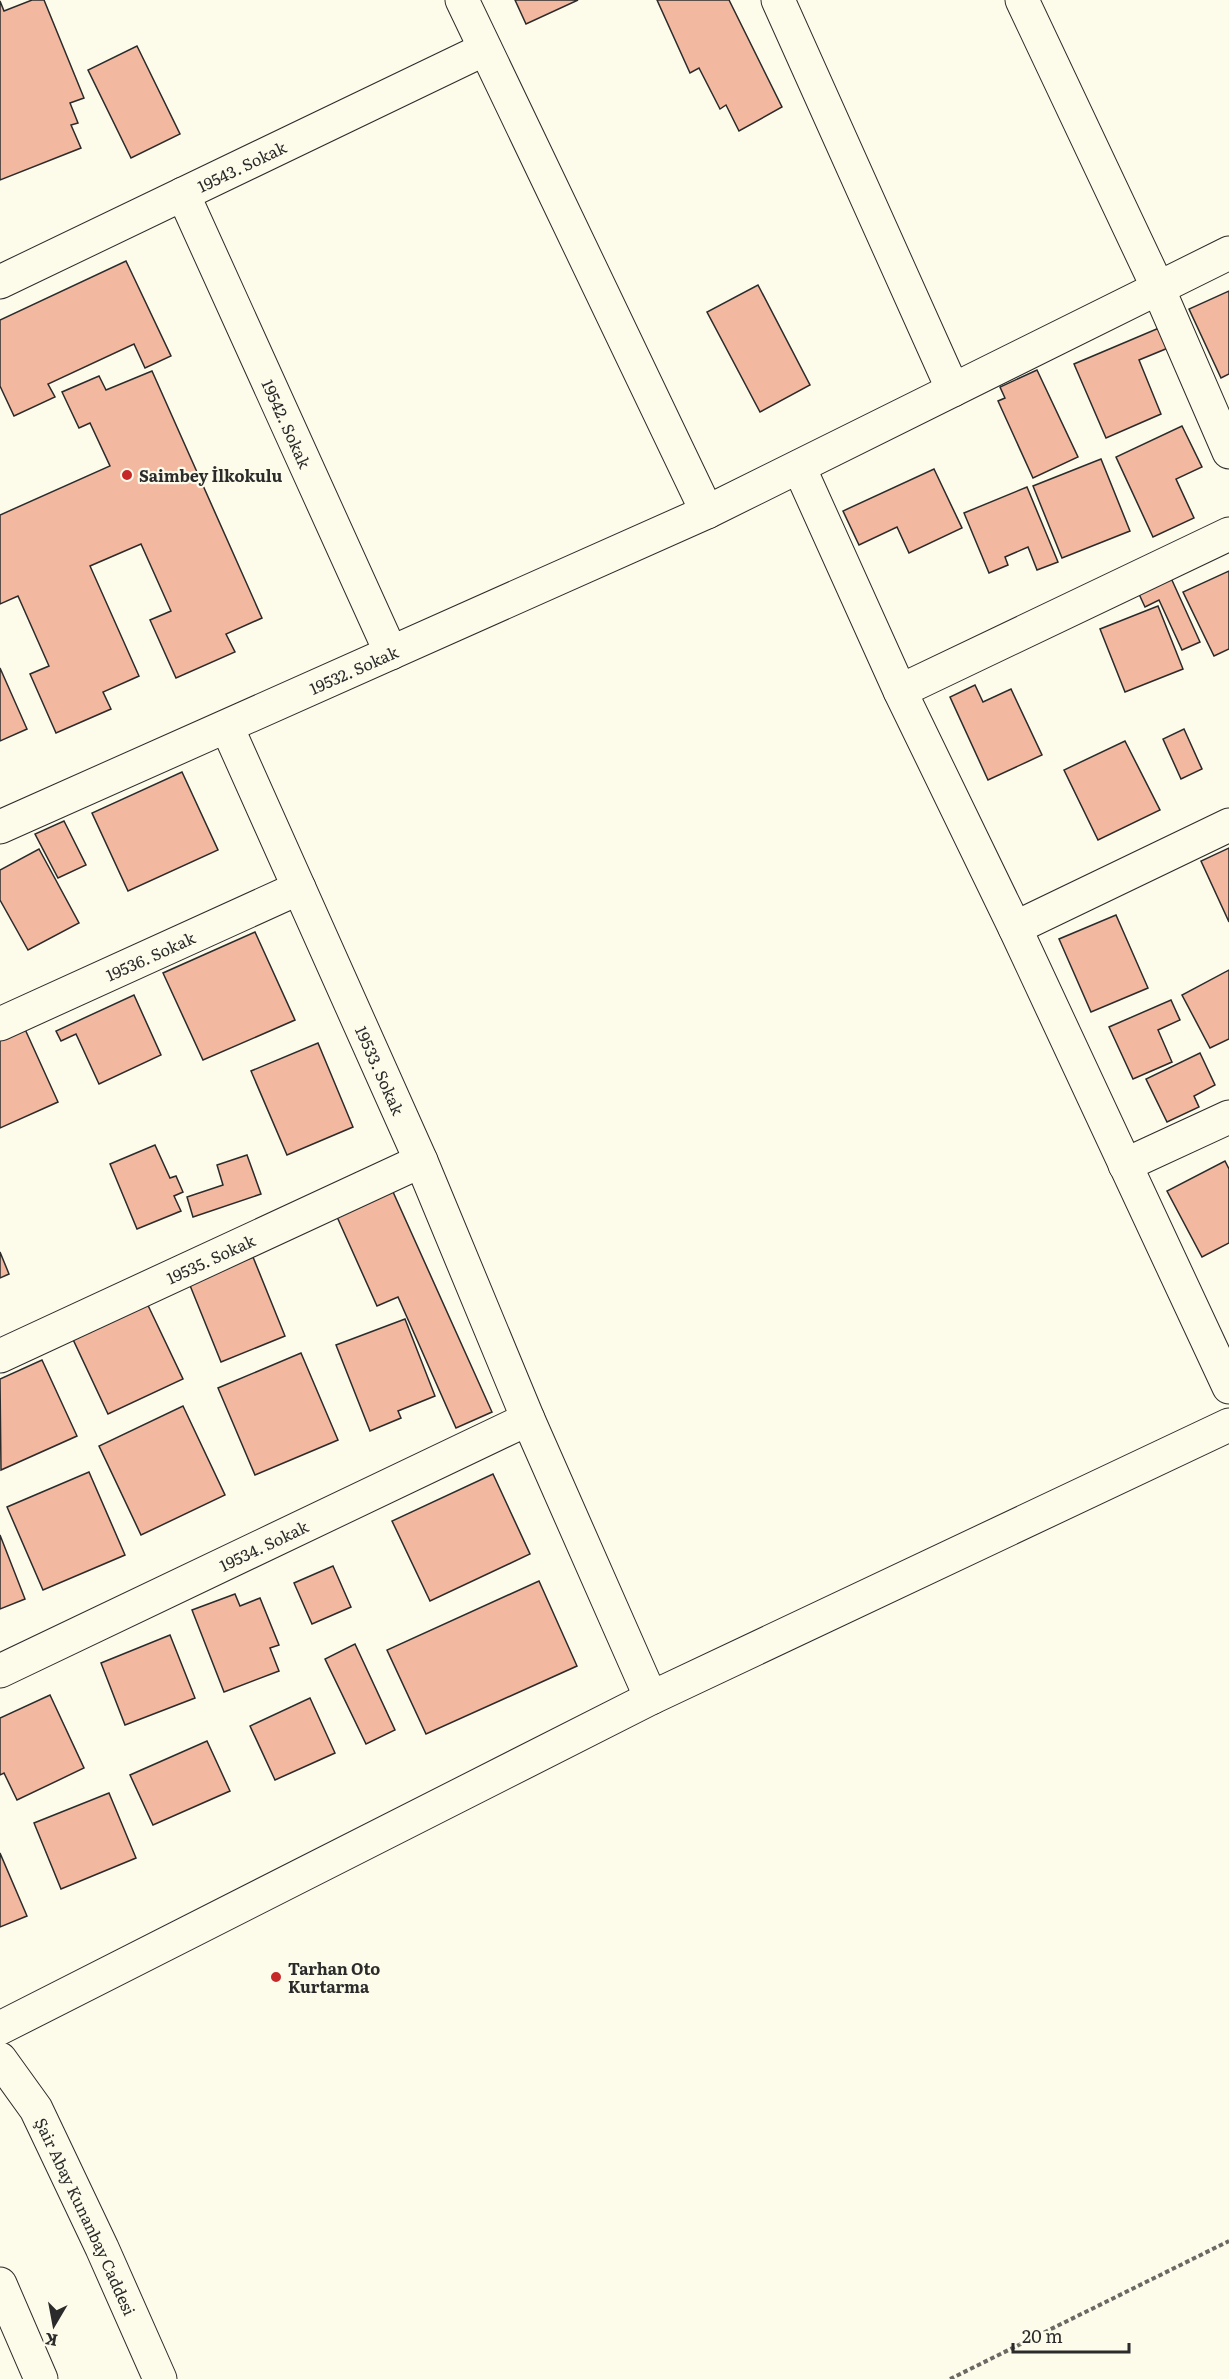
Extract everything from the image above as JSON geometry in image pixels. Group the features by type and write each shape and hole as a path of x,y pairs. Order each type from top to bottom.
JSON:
{"street":[{"path":"462,0 707,512"},
{"path":"778,0 952,390"},
{"path":"1022,0 1158,288 1229,452"},
{"name":"19543. Sokak","path":"0,282 485,49"},
{"name":"19542. Sokak","path":"183,194 392,653"},
{"name":"19532. Sokak","path":"0,826 707,512 1229,253"},
{"path":"799,467 900,691 1015,928 1229,1387"},
{"path":"900,691 1229,534"},
{"name":"19533. Sokak","path":"227,727 421,1161 528,1419 651,1698"},
{"path":"1015,928 1229,825"},
{"name":"19536. Sokak","path":"0,1024 299,888"},
{"path":"1125,1165 1229,1117"},
{"name":"19535. Sokak","path":"0,1356 421,1161"},
{"name":"19534. Sokak","path":"0,1671 528,1419"},
{"path":"0,2028 651,1698 1229,1425"},
{"name":"Şair Abay Kunanbay Caddesi","path":"0,2059 36,2109 102,2248 160,2379"},
{"path":"0,2284 41,2379"}],"path":[{"path":"950,2379 1229,2241"}],"building":[{"path":"32,0 44,0 84,98 70,103 78,123 71,125 81,148 0,180 0,1 4,11"},
{"path":"515,0 578,0 526,24"},
{"path":"657,0 729,0 782,107 739,131 726,105 720,109 699,68 690,73"},
{"path":"137,46 180,134 131,158 88,70"},
{"path":"126,261 171,356 145,368 134,344 48,384 55,397 14,416 0,386 0,320"},
{"path":"758,285 810,385 760,412 707,312"},
{"path":"1229,291 1229,374 1221,378 1189,309"},
{"path":"1159,328 1168,348 1139,360 1161,414 1106,438 1074,364"},
{"path":"1037,370 1078,457 1033,478 998,401 1005,398 1000,387"},
{"path":"152,371 262,618 226,634 235,652 176,678 150,620 171,611 141,544 90,566 139,676 103,692 111,709 56,733 30,674 49,666 18,596 0,604 0,515 110,466 90,423 79,428 62,392 99,376 106,390"},
{"path":"1182,426 1202,467 1176,479 1194,518 1153,537 1116,457"},
{"path":"1101,459 1130,531 1062,558 1033,486"},
{"path":"934,469 962,528 909,553 897,527 859,545 843,511"},
{"path":"1027,487 1058,562 1037,570 1028,547 1005,557 1008,565 989,573 964,513"},
{"path":"1229,571 1229,649 1214,656 1183,592"},
{"path":"1171,578 1200,642 1182,650 1159,600 1145,607 1138,592"},
{"path":"1158,606 1183,669 1125,692 1100,629"},
{"path":"0,668 27,729 0,741"},
{"path":"975,685 983,702 1011,689 1042,755 988,780 950,697"},
{"path":"1184,729 1202,769 1181,779 1163,739"},
{"path":"1125,741 1160,810 1098,840 1064,770"},
{"path":"182,772 218,850 128,891 92,813"},
{"path":"64,821 86,865 58,878 35,834"},
{"path":"1229,848 1229,922 1201,861"},
{"path":"39,849 79,923 28,950 0,900 0,870"},
{"path":"1116,915 1148,988 1091,1012 1059,939"},
{"path":"255,932 295,1020 203,1060 163,973"},
{"path":"1229,970 1229,1039 1210,1048 1182,995"},
{"path":"134,995 161,1055 99,1084 76,1034 61,1041 56,1031"},
{"path":"1171,1000 1180,1020 1158,1030 1172,1062 1133,1079 1109,1027"},
{"path":"24,1027 58,1102 0,1128 0,1038"},
{"path":"318,1043 353,1127 287,1155 251,1071"},
{"path":"1200,1053 1215,1085 1194,1096 1199,1107 1167,1122 1146,1079"},
{"path":"155,1145 170,1178 176,1176 183,1192 174,1196 181,1211 137,1229 110,1164"},
{"path":"247,1155 261,1194 193,1217 187,1197 223,1185 217,1165"},
{"path":"1225,1161 1229,1169 1229,1243 1202,1257 1167,1191"},
{"path":"389,1183 492,1412 456,1428 398,1297 377,1306 333,1208"},
{"path":"0,1252 9,1274 0,1278"},
{"path":"253,1257 285,1336 221,1362 189,1283"},
{"path":"144,1297 183,1379 108,1414 70,1333"},
{"path":"405,1319 435,1396 398,1411 401,1418 370,1431 336,1345"},
{"path":"301,1353 338,1440 255,1475 218,1388"},
{"path":"42,1360 77,1436 1,1470 0,1379"},
{"path":"183,1406 225,1495 141,1535 99,1446"},
{"path":"89,1472 125,1555 43,1590 7,1507"},
{"path":"493,1474 530,1554 430,1601 392,1521"},
{"path":"0,1535 25,1599 0,1609"},
{"path":"333,1566 351,1607 312,1624 294,1583"},
{"path":"539,1581 577,1666 426,1734 387,1650"},
{"path":"235,1594 240,1606 260,1598 279,1645 270,1648 279,1671 224,1692 192,1610"},
{"path":"170,1635 195,1698 125,1725 101,1663"},
{"path":"355,1644 395,1730 366,1744 325,1659"},
{"path":"50,1695 84,1768 17,1800 4,1773 0,1775 0,1718"},
{"path":"310,1698 335,1753 275,1780 250,1726"},
{"path":"207,1741 230,1791 153,1825 130,1775"},
{"path":"109,1793 136,1858 61,1889 34,1823"},
{"path":"0,1853 27,1916 0,1927"}],"place":[{"name":"Saimbey İlkokulu","path":"127,475"},
{"name":"Tarhan Oto Kurtarma","path":"276,1977"}]}
